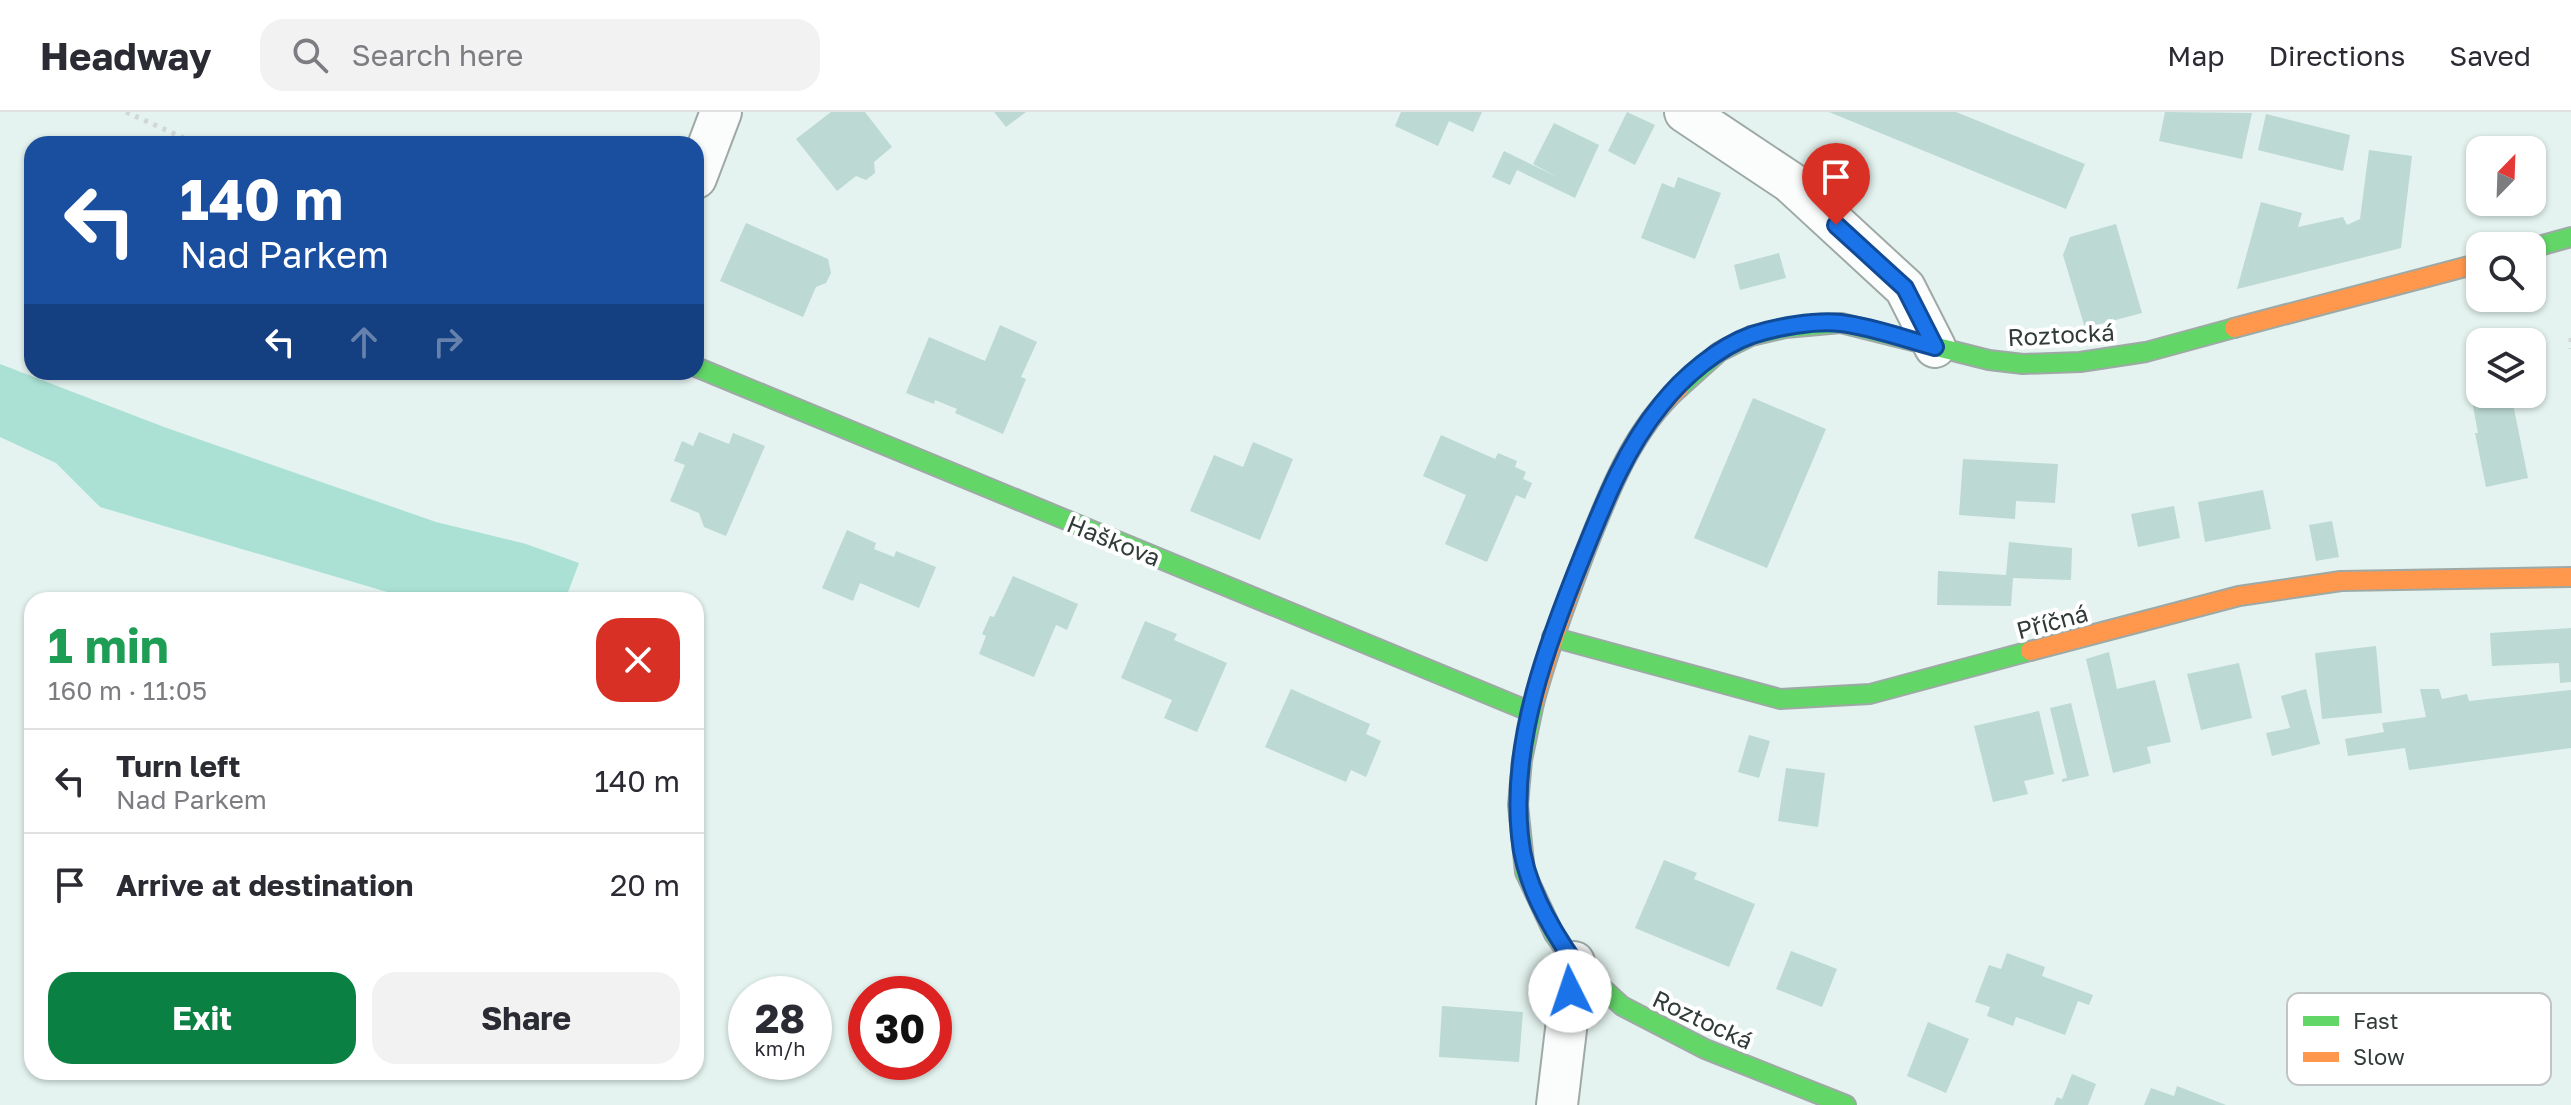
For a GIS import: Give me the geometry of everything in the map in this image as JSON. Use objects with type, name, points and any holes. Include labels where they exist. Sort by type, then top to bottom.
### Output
[{"type":"street","points":[[704,157],[721,112]]},
{"type":"street","points":[[1685,112],[1790,182],[1905,288],[1935,347]]},
{"type":"street","points":[[2546,244],[2571,237]]},
{"type":"street","name":"Roztocká","points":[[1846,1105],[1665,1031],[1622,1006],[1574,962],[1554,934],[1525,872],[1518,805],[1522,760],[1531,712],[1552,637],[1608,494],[1631,450],[1661,404],[1719,352],[1751,336],[1813,324],[1841,323],[1989,360],[2023,364],[2093,360],[2146,352],[2466,267]]},
{"type":"street","name":"Haškova","points":[[704,370],[1531,712]]},
{"type":"street","name":"Příčná","points":[[1552,637],[1780,699],[1870,694],[2239,596],[2341,581],[2571,577]]},
{"type":"street","points":[[1557,1105],[1574,962]]},
{"type":"path","points":[[126,112],[179,136]]},
{"type":"path","points":[[2571,338],[2571,349]]},
{"type":"green space","points":[[0,364],[24,373],[24,380],[42,380],[164,427],[436,522],[526,544],[579,563],[568,592],[387,592],[100,507],[56,463],[0,437]]},
{"type":"building","points":[[831,112],[865,112],[892,147],[874,162],[875,173],[866,180],[856,176],[837,191],[796,139]]},
{"type":"building","points":[[994,112],[1026,112],[1006,127]]},
{"type":"building","points":[[1401,112],[1482,112],[1473,132],[1449,121],[1438,146],[1395,126]]},
{"type":"building","points":[[1627,112],[1655,125],[1635,165],[1608,151]]},
{"type":"building","points":[[1829,112],[1956,112],[2085,164],[2066,209]]},
{"type":"building","points":[[2165,112],[2252,113],[2242,159],[2159,141]]},
{"type":"building","points":[[2266,114],[2350,135],[2343,171],[2258,150]]},
{"type":"building","points":[[1554,123],[1599,145],[1575,198],[1517,170],[1510,185],[1492,177],[1504,151],[1559,178],[1533,164]]},
{"type":"building","points":[[2369,150],[2412,156],[2401,248],[2237,289],[2261,202],[2302,213],[2298,227],[2343,217],[2347,225],[2360,219]]},
{"type":"building","points":[[1678,177],[1721,193],[1695,259],[1641,238],[1662,183],[1674,188]]},
{"type":"building","points":[[746,223],[828,259],[831,273],[826,283],[816,287],[803,317],[720,281]]},
{"type":"building","points":[[2116,224],[2142,313],[2085,328],[2063,255],[2070,237]]},
{"type":"building","points":[[1779,253],[1786,278],[1740,290],[1734,265]]},
{"type":"building","points":[[1000,325],[1037,342],[1021,377],[1026,379],[1003,434],[955,413],[957,409],[906,393],[929,337],[985,361]]},
{"type":"building","points":[[1753,398],[1826,429],[1767,568],[1694,538]]},
{"type":"building","points":[[2473,408],[2514,408],[2528,478],[2486,487],[2475,433],[2478,433]]},
{"type":"building","points":[[699,432],[729,444],[733,433],[765,446],[726,536],[704,527],[699,513],[670,501],[685,465],[674,461],[682,441],[693,446]]},
{"type":"building","points":[[1441,435],[1495,459],[1498,453],[1517,461],[1515,467],[1526,472],[1523,479],[1532,483],[1525,499],[1516,495],[1487,562],[1445,544],[1466,495],[1423,476]]},
{"type":"building","points":[[1253,442],[1293,459],[1260,540],[1190,511],[1214,455],[1243,467]]},
{"type":"building","points":[[1963,459],[2058,464],[2055,503],[2016,501],[2015,519],[1959,515]]},
{"type":"building","points":[[2263,490],[2271,529],[2205,542],[2198,502]]},
{"type":"building","points":[[2174,506],[2180,538],[2138,547],[2131,514]]},
{"type":"building","points":[[2332,521],[2339,557],[2316,561],[2309,525]]},
{"type":"building","points":[[847,530],[876,543],[874,549],[894,557],[896,551],[936,567],[919,608],[860,583],[853,601],[822,588]]},
{"type":"building","points":[[2009,542],[2072,548],[2071,580],[2013,578],[2011,606],[1937,605],[1938,571],[2006,575]]},
{"type":"building","points":[[1013,576],[1078,604],[1067,630],[1056,625],[1034,677],[979,654],[986,636],[982,634],[990,616],[994,617]]},
{"type":"building","points":[[1145,621],[1177,634],[1174,640],[1227,663],[1197,732],[1164,718],[1172,700],[1121,678]]},
{"type":"building","points":[[2571,628],[2571,682],[2560,683],[2559,663],[2492,666],[2490,633]]},
{"type":"building","points":[[2376,646],[2382,713],[2322,719],[2315,653]]},
{"type":"building","points":[[2109,652],[2117,689],[2155,680],[2171,742],[2147,747],[2151,763],[2113,773],[2086,659]]},
{"type":"building","points":[[2239,663],[2252,718],[2201,730],[2187,674]]},
{"type":"building","points":[[1291,689],[1370,724],[1366,734],[1381,741],[1366,777],[1351,770],[1346,782],[1265,747]]},
{"type":"building","points":[[2306,689],[2320,744],[2272,756],[2266,733],[2290,728],[2281,696]]},
{"type":"building","points":[[2420,689],[2439,689],[2442,699],[2467,694],[2469,701],[2571,690],[2571,748],[2409,770],[2405,748],[2348,756],[2345,739],[2384,732],[2382,723],[2426,717]]},
{"type":"building","points":[[2071,703],[2089,776],[2062,782],[2067,778],[2050,708]]},
{"type":"building","points":[[2039,711],[2054,774],[2024,781],[2028,794],[1993,802],[1974,726]]},
{"type":"building","points":[[1749,735],[1770,741],[1759,778],[1738,772]]},
{"type":"building","points":[[1786,768],[1825,773],[1818,827],[1778,821]]},
{"type":"building","points":[[1664,860],[1697,873],[1694,879],[1755,904],[1729,967],[1635,928]]},
{"type":"building","points":[[1791,951],[1837,969],[1822,1007],[1776,989]]},
{"type":"building","points":[[2007,953],[2045,967],[2042,976],[2093,995],[2089,1005],[2078,1001],[2065,1035],[2016,1017],[2013,1026],[1987,1016],[1990,1007],[1975,1002],[1989,965],[2001,969]]},
{"type":"building","points":[[1442,1006],[1523,1012],[1519,1062],[1439,1057]]},
{"type":"building","points":[[1928,1022],[1969,1039],[1946,1093],[1907,1076]]},
{"type":"building","points":[[2072,1074],[2096,1084],[2088,1105],[2054,1105],[2057,1097],[2062,1099]]},
{"type":"building","points":[[2177,1086],[2226,1105],[2144,1105],[2151,1088],[2174,1096]]},
{"type":"traffic: fast","points":[[2546,244],[2571,237]]},
{"type":"traffic: fast","points":[[1679,388],[1719,352],[1751,336],[1785,328],[1841,323],[1989,360],[2023,364],[2080,362],[2146,352],[2234,328]]},
{"type":"traffic: fast","points":[[704,370],[1531,712]]},
{"type":"traffic: fast","points":[[1552,637],[1780,699],[1870,694],[2030,651]]},
{"type":"traffic: fast","points":[[1534,703],[1522,760],[1518,805],[1525,872],[1554,934],[1574,962],[1622,1006],[1705,1049],[1846,1105]]},
{"type":"traffic: slow","points":[[2234,328],[2466,267]]},
{"type":"traffic: slow","points":[[1534,703],[1564,608],[1612,486],[1648,423],[1679,388]]},
{"type":"traffic: slow","points":[[2030,651],[2239,596],[2341,581],[2571,577]]},
{"type":"route","points":[[1570,991],[1574,962],[1554,934],[1525,872],[1518,805],[1522,760],[1531,712],[1552,637],[1608,494],[1631,450],[1661,404],[1690,376],[1719,352],[1751,336],[1785,328],[1841,323],[1935,347],[1905,288],[1836,225]]}]
